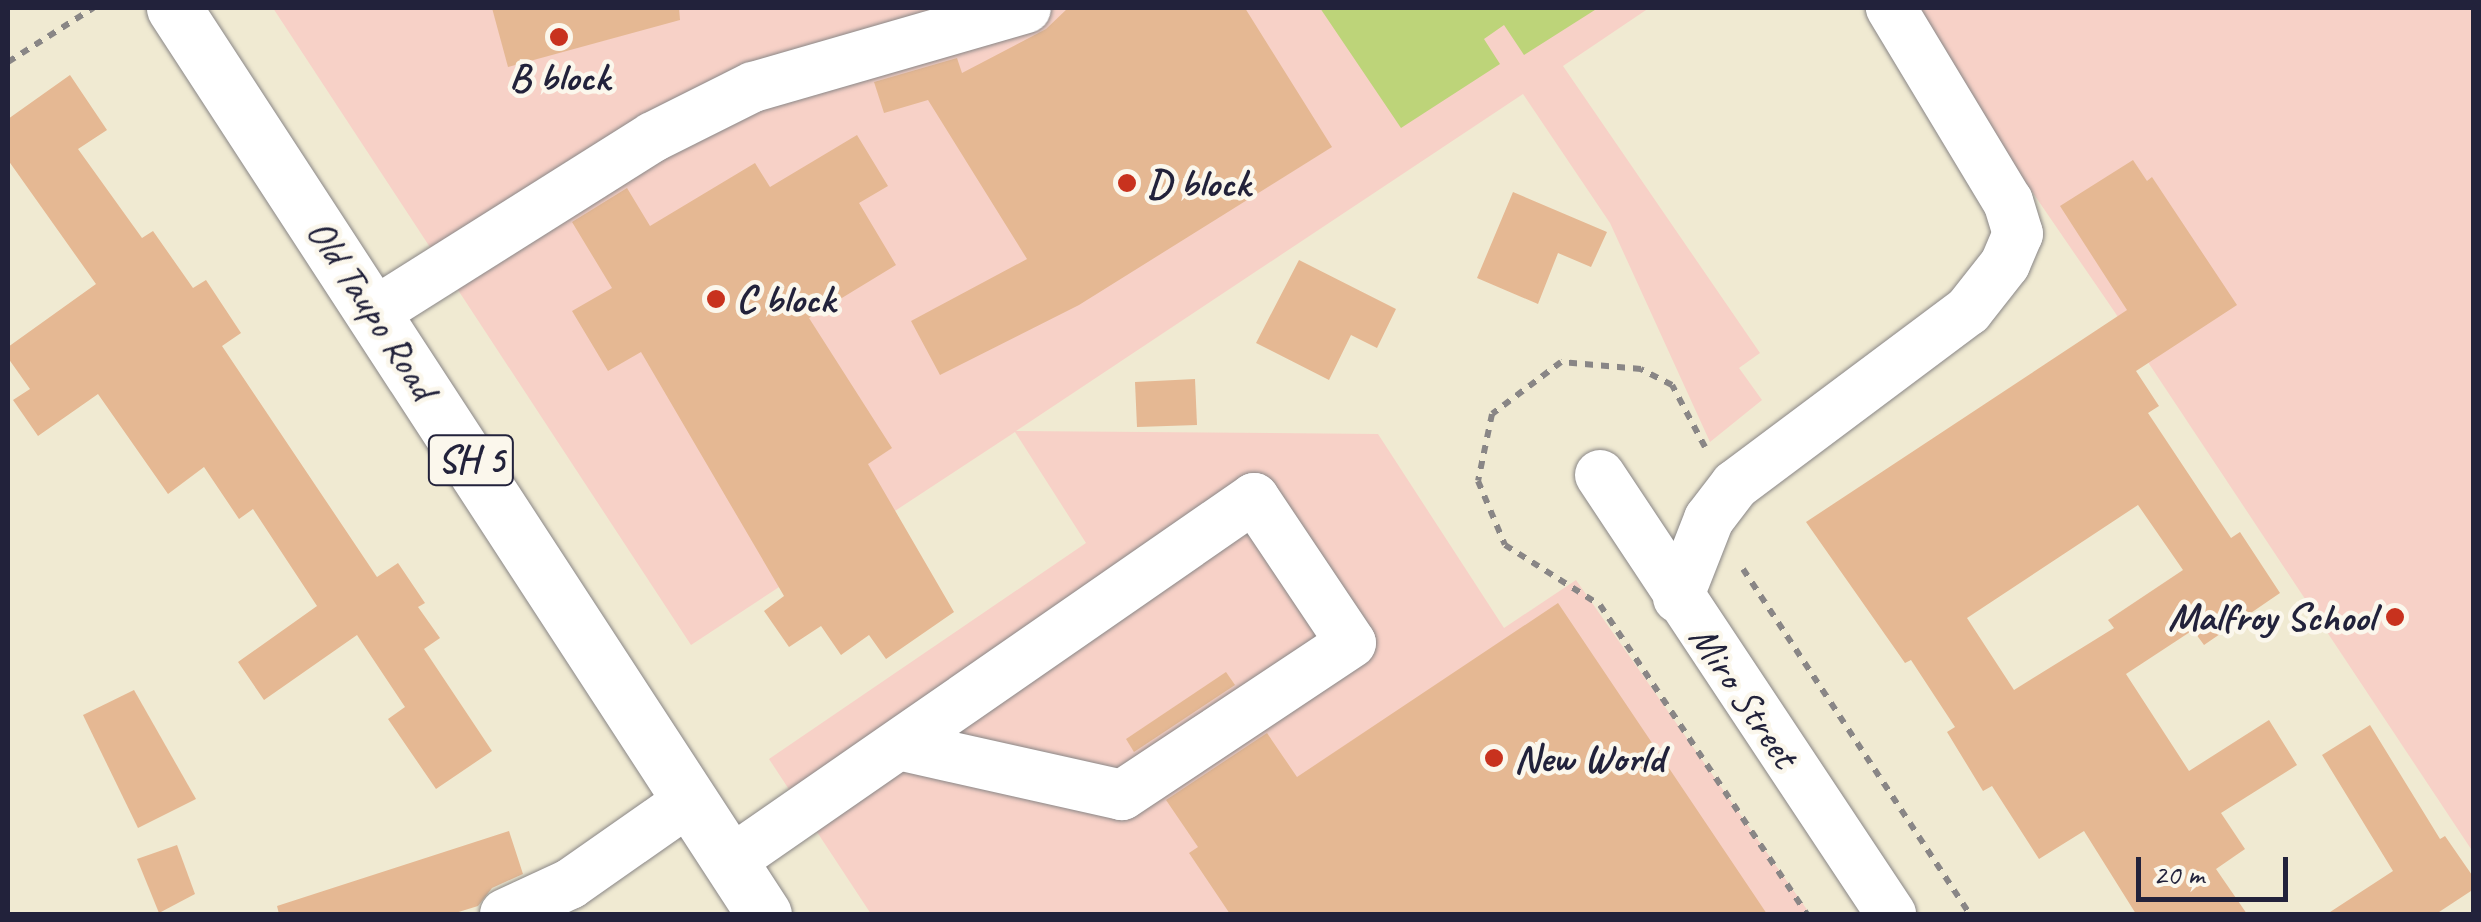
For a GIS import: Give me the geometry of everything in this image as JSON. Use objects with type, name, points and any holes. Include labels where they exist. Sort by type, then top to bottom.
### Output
[{"type":"highway","name":"Old Taupo Road","points":[[174,8],[764,914]]},
{"type":"street","points":[[375,312],[652,137],[753,87],[1026,8]]},
{"type":"street","points":[[1678,598],[1709,518],[1735,485],[1968,311],[2005,264],[2018,234],[2008,202],[1892,8]]},
{"type":"street","name":"Miro Street","points":[[1600,474],[1678,598],[1891,914]]},
{"type":"street","points":[[730,862],[1254,498],[1351,642],[1122,795],[902,746]]},
{"type":"street","points":[[505,914],[570,884],[690,800]]},
{"type":"path","points":[[8,62],[93,8]]},
{"type":"path","points":[[1709,518],[1970,914]]},
{"type":"shaded area","points":[[273,8],[1649,8],[1563,66],[1760,353],[1739,368],[1762,400],[1710,442],[1610,223],[1523,94],[1016,431],[1378,434],[1504,628],[1576,580],[1810,914],[871,914],[769,759],[1086,543],[1015,432],[691,645]]},
{"type":"shaded area","points":[[1906,8],[2473,8],[2473,852],[2114,311]]},
{"type":"green space","points":[[1320,8],[1598,8],[1524,55],[1504,25],[1484,39],[1500,64],[1401,128]]},
{"type":"building","name":"B block","points":[[492,8],[679,8],[680,20],[508,67]]},
{"type":"building","name":"D block","points":[[1068,8],[1245,8],[1332,147],[1079,305],[940,375],[911,321],[1027,259],[928,100],[884,113],[874,82],[957,58],[962,73],[1046,29]]},
{"type":"building","points":[[70,75],[107,130],[78,149],[142,238],[153,231],[193,288],[206,280],[241,333],[222,346],[377,577],[398,563],[425,603],[418,607],[440,638],[424,649],[492,751],[436,789],[388,719],[405,707],[357,635],[264,700],[238,662],[317,606],[253,509],[239,519],[204,467],[168,494],[98,394],[38,436],[13,400],[30,389],[8,358],[8,347],[96,284],[8,160],[8,119]]},
{"type":"building","points":[[857,135],[888,186],[859,203],[896,265],[809,318],[892,448],[868,464],[954,612],[886,659],[869,635],[841,655],[821,626],[789,647],[764,611],[784,596],[641,352],[608,371],[572,311],[612,288],[572,222],[627,188],[650,226],[755,163],[770,187]]},
{"type":"building","points":[[2133,160],[2147,181],[2152,177],[2237,305],[2136,371],[2159,406],[2148,413],[2231,538],[2240,532],[2280,593],[2204,645],[2193,630],[2126,674],[2189,771],[2269,720],[2297,765],[2221,813],[2245,849],[2216,869],[2247,914],[2136,914],[2084,831],[2039,859],[1992,786],[1983,791],[1947,732],[1955,727],[1911,660],[1905,663],[1806,522],[2127,310],[2060,206]],"holes":[[[2138,505],[2183,570],[2108,620],[2114,628],[2014,690],[1967,618]]]},
{"type":"building","points":[[1513,192],[1607,232],[1591,267],[1558,253],[1538,304],[1477,278]]},
{"type":"building","points":[[1299,260],[1396,309],[1377,348],[1351,335],[1329,380],[1256,343]]},
{"type":"building","points":[[1195,379],[1197,425],[1137,427],[1135,382]]},
{"type":"building","name":"New World","points":[[1558,603],[1767,914],[1230,914],[1189,853],[1198,847],[1166,800],[1267,733],[1297,777]]},
{"type":"building","points":[[1226,672],[1235,685],[1134,752],[1126,739]]},
{"type":"building","points":[[134,690],[196,799],[138,828],[83,715]]},
{"type":"building","points":[[2370,725],[2440,839],[2445,836],[2474,878],[2474,889],[2436,914],[2327,914],[2393,871],[2322,755]]},
{"type":"building","points":[[509,831],[523,874],[492,888],[478,906],[452,914],[279,914],[277,906]]},
{"type":"building","points":[[177,845],[195,894],[159,913],[137,859]]},
{"type":"place","name":"B block","points":[[559,37]]},
{"type":"place","name":"D block","points":[[1127,183]]},
{"type":"place","name":"C block","points":[[716,299]]},
{"type":"place","name":"Malfroy School","points":[[2395,617]]},
{"type":"place","name":"New World","points":[[1494,758]]}]
